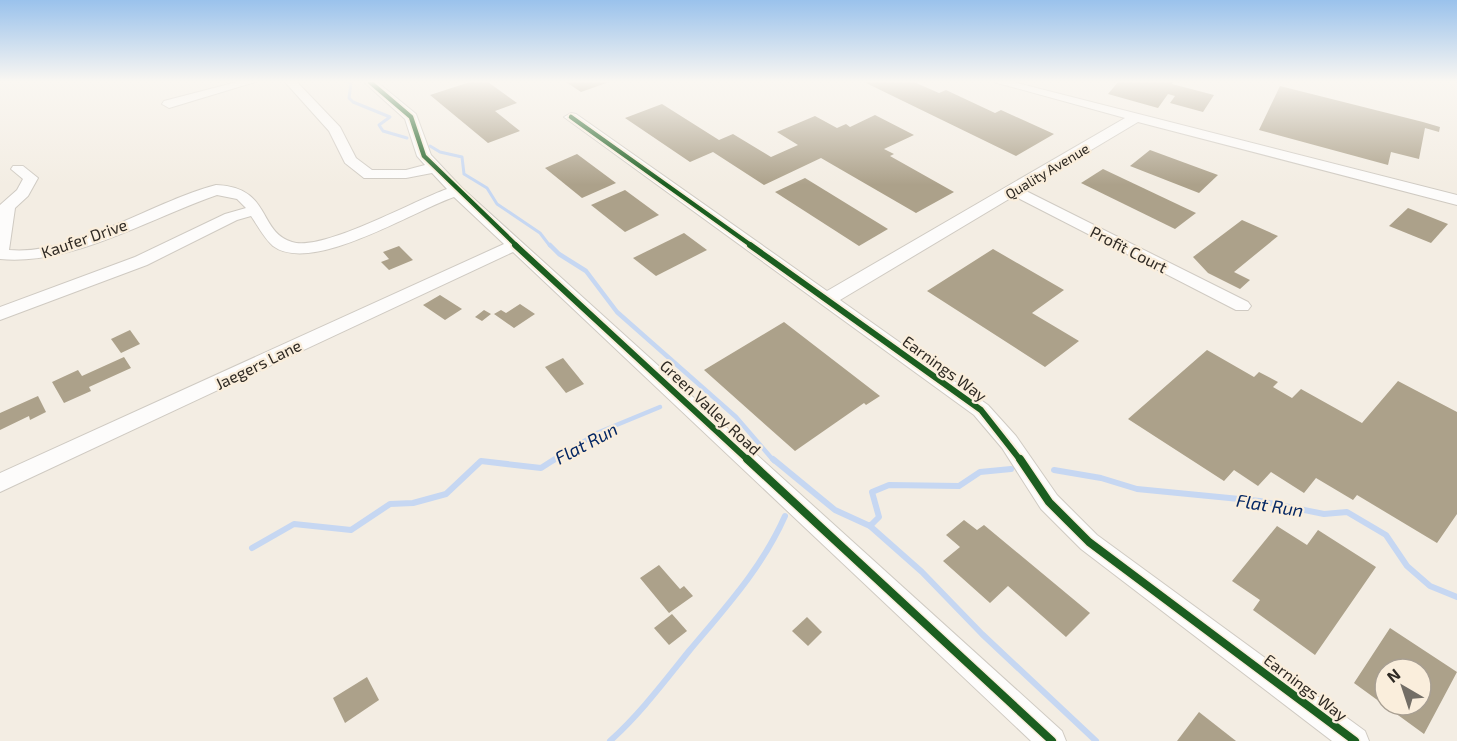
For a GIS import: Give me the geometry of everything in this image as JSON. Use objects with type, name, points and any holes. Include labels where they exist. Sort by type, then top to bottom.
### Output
[{"type":"street","points":[[323,117],[335,130],[350,160],[369,175],[386,176],[433,168]]},
{"type":"street","name":"Green Valley Road","points":[[411,117],[422,151],[433,168],[1052,741]]},
{"type":"street","name":"Earnings Way","points":[[571,117],[981,410],[1009,442],[1049,502],[1089,542],[1355,741]]},
{"type":"street","points":[[1137,117],[1457,200]]},
{"type":"street","name":"Quality Avenue","points":[[826,300],[1137,117]]},
{"type":"street","name":"Kaufer Drive","points":[[18,170],[31,178],[22,194],[7,206],[0,254],[12,258],[54,250],[216,190],[236,191],[256,210],[282,244],[291,248],[313,248],[348,236],[457,191]]},
{"type":"street","name":"Profit Court","points":[[1016,190],[1242,306]]},
{"type":"street","points":[[0,314],[141,261],[231,217],[256,210]]},
{"type":"street","name":"Jaegers Lane","points":[[0,483],[515,244]]},
{"type":"building","points":[[456,117],[502,117],[520,131],[488,143]]},
{"type":"building","points":[[682,117],[719,140],[733,134],[771,157],[798,145],[777,132],[814,117],[837,128],[846,124],[850,127],[872,117],[878,117],[914,135],[884,149],[894,154],[890,156],[954,192],[916,213],[821,158],[764,185],[713,152],[690,162],[625,118]]},
{"type":"building","points":[[935,117],[1016,117],[1054,134],[1016,156]]},
{"type":"building","points":[[1265,117],[1401,117],[1440,127],[1439,132],[1425,128],[1419,159],[1391,152],[1388,165],[1259,130]]},
{"type":"building","points":[[1150,150],[1218,175],[1199,193],[1130,166]]},
{"type":"building","points":[[577,154],[616,183],[582,198],[545,168]]},
{"type":"building","points":[[1103,169],[1196,213],[1175,229],[1081,183]]},
{"type":"building","points":[[805,178],[888,229],[859,246],[775,192]]},
{"type":"building","points":[[625,190],[659,215],[625,232],[591,205]]},
{"type":"building","points":[[1408,208],[1448,224],[1431,243],[1389,226]]},
{"type":"building","points":[[1242,220],[1278,236],[1234,272],[1250,280],[1240,289],[1208,273],[1193,257]]},
{"type":"building","points":[[684,233],[707,250],[656,276],[633,258]]},
{"type":"building","points":[[399,246],[413,260],[389,270],[381,262],[389,259],[383,252]]},
{"type":"building","points":[[993,249],[1064,290],[1032,313],[1079,341],[1045,367],[927,291]]},
{"type":"building","points":[[440,295],[462,309],[445,320],[423,305]]},
{"type":"building","points":[[520,304],[535,314],[514,328],[494,314],[501,310],[506,313]]},
{"type":"building","points":[[484,310],[491,314],[482,321],[475,317]]},
{"type":"building","points":[[784,322],[880,396],[866,405],[864,403],[795,451],[704,370]]},
{"type":"building","points":[[130,330],[140,344],[121,353],[111,339]]},
{"type":"building","points":[[1207,350],[1254,377],[1259,372],[1278,382],[1273,387],[1292,398],[1301,389],[1362,423],[1398,381],[1457,412],[1457,514],[1437,543],[1357,495],[1353,500],[1316,478],[1304,493],[1271,472],[1258,486],[1234,470],[1224,481],[1128,419]]},
{"type":"building","points":[[124,357],[131,368],[89,387],[91,391],[64,403],[52,382],[78,370],[82,376]]},
{"type":"building","points":[[563,358],[584,384],[566,393],[545,367]]},
{"type":"building","points":[[38,396],[46,412],[30,420],[29,416],[0,430],[0,413]]},
{"type":"building","points":[[964,520],[977,530],[984,525],[1090,613],[1066,637],[1008,586],[990,603],[943,561],[960,547],[946,535]]},
{"type":"building","points":[[1277,526],[1307,545],[1318,530],[1376,567],[1315,655],[1253,610],[1260,600],[1232,581]]},
{"type":"building","points":[[659,565],[680,589],[684,586],[693,596],[669,613],[640,578]]},
{"type":"building","points":[[672,614],[687,631],[669,645],[654,628]]},
{"type":"building","points":[[807,617],[822,632],[808,646],[792,631]]},
{"type":"building","points":[[1390,628],[1457,672],[1424,734],[1401,717],[1433,717],[1433,657],[1373,657],[1373,697],[1354,683]]},
{"type":"building","points":[[367,677],[379,700],[345,723],[333,698]]},
{"type":"building","points":[[1199,712],[1236,741],[1177,741]]},
{"type":"waterway","points":[[389,117],[379,125],[383,131],[407,138]]},
{"type":"waterway","points":[[430,146],[440,152],[462,157],[464,174],[487,188],[497,204],[540,233],[550,246]]},
{"type":"waterway","points":[[550,245],[559,254],[586,271],[617,312],[736,417],[774,461]]},
{"type":"waterway","name":"Flat Run","points":[[553,461],[597,433],[660,407]]},
{"type":"waterway","name":"Flat Run","points":[[252,548],[294,524],[351,530],[390,504],[413,503],[446,494],[481,461],[541,468],[555,459]]},
{"type":"waterway","name":"Flat Run","points":[[773,459],[835,510],[870,526]]},
{"type":"waterway","name":"Flat Run","points":[[870,526],[879,517],[872,492],[889,485],[959,486],[980,472],[1011,469]]},
{"type":"waterway","name":"Flat Run","points":[[1054,470],[1101,478],[1137,489],[1260,501],[1324,514],[1347,512],[1386,535],[1407,566],[1430,586],[1457,597]]},
{"type":"waterway","points":[[610,741],[651,698],[742,587],[776,535],[785,516]]},
{"type":"waterway","points":[[870,526],[922,572],[982,634],[1096,741]]},
{"type":"cycle path","points":[[411,117],[424,156],[457,191],[1052,741]]},
{"type":"cycle path","points":[[571,117],[981,410],[1009,442],[1049,502],[1089,542],[1355,741]]}]
